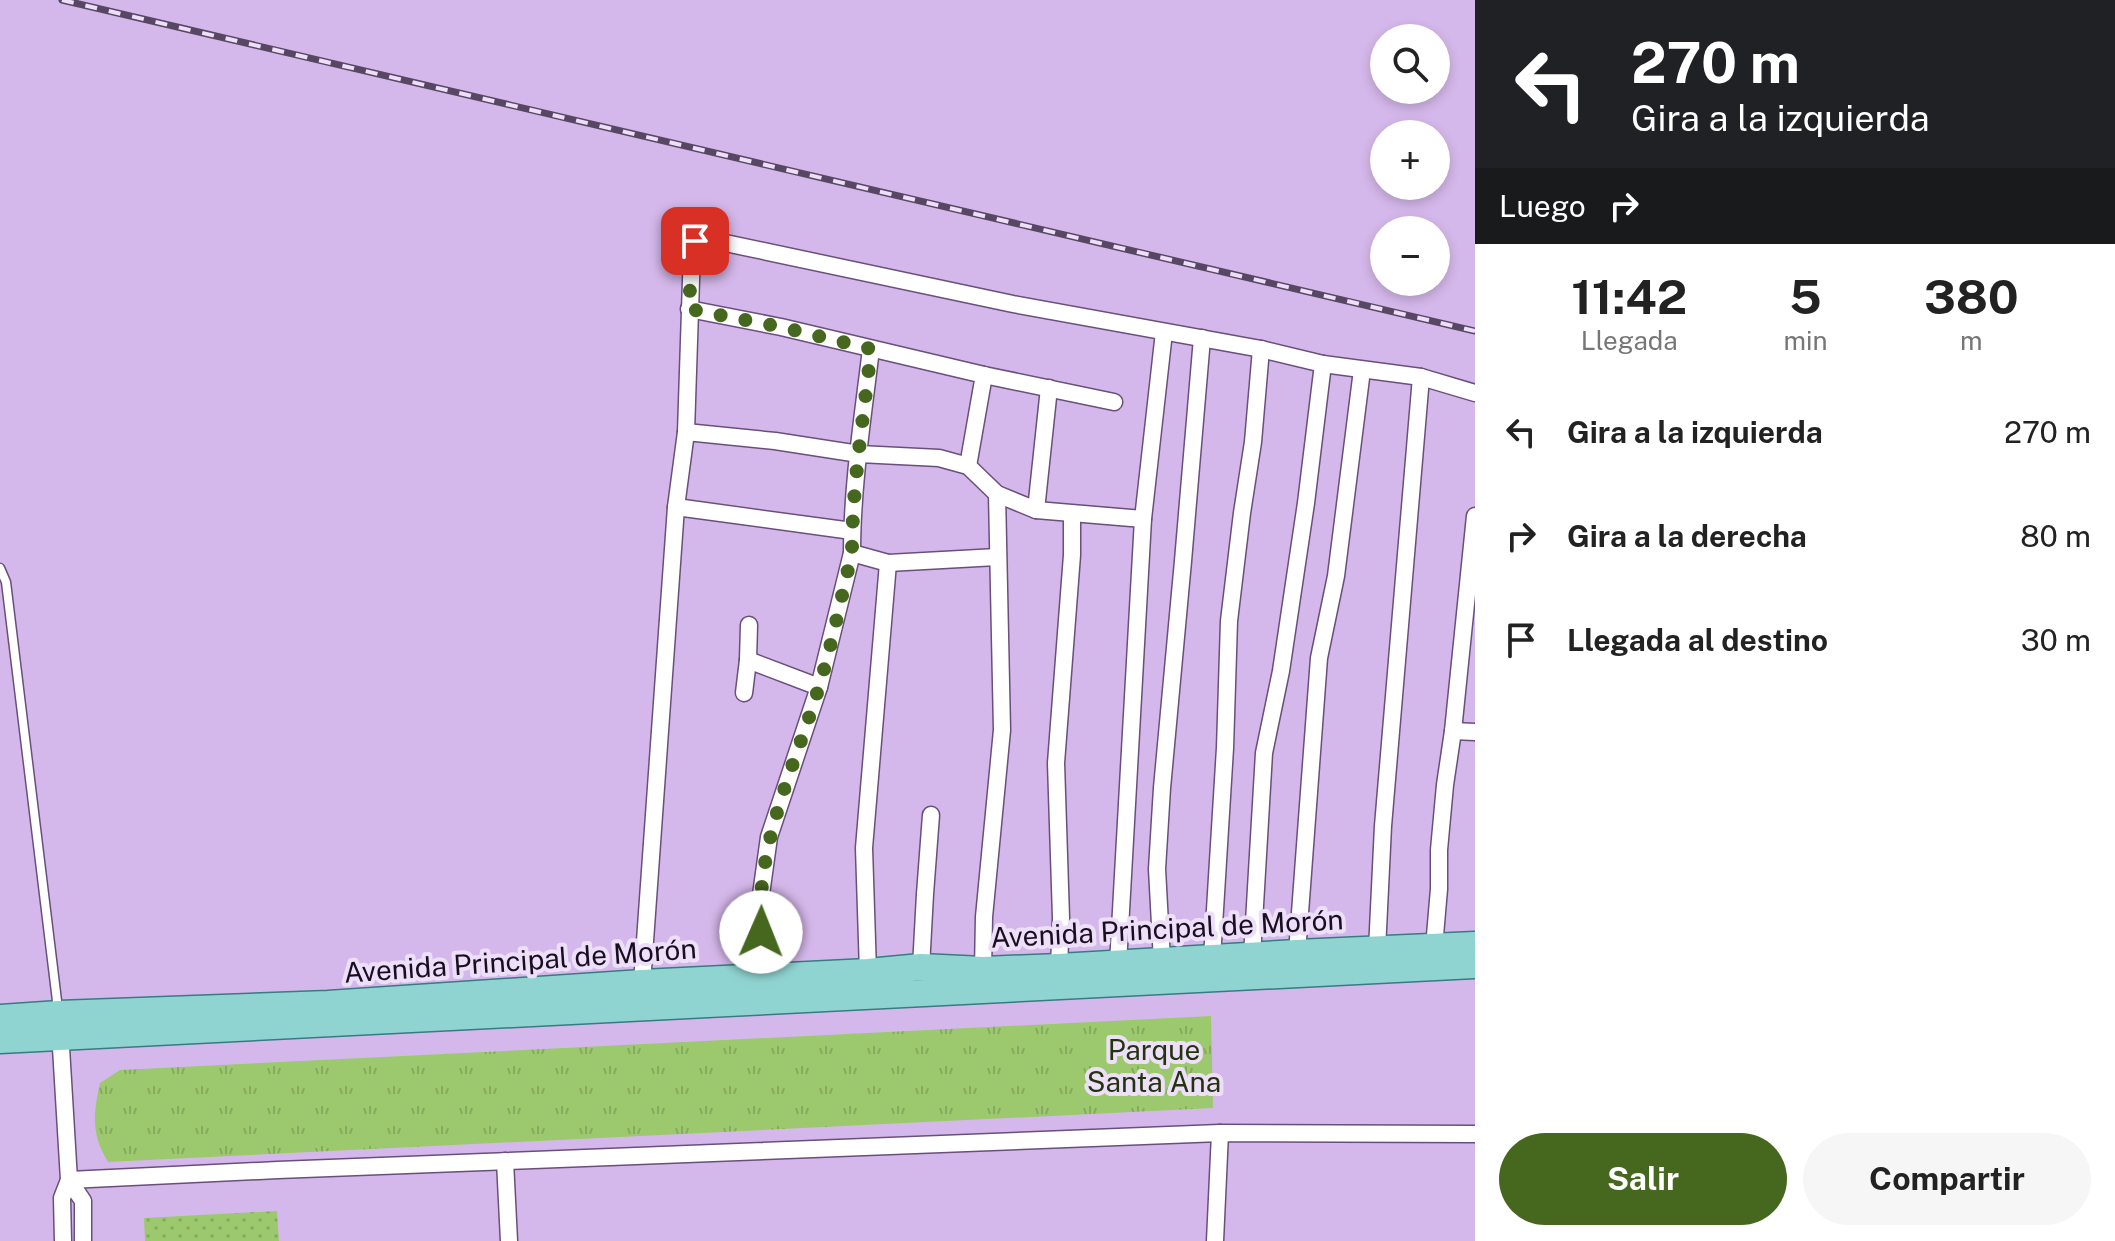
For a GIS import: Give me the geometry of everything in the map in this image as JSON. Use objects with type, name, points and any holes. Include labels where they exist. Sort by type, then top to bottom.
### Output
[{"type":"main road","name":"Avenida Principal de Morón","points":[[0,1040],[60,1025],[642,983],[921,967],[983,970],[1059,967],[1475,945]]},
{"type":"main road","name":"Avenida Principal de Morón","points":[[0,1018],[60,1025],[1475,965]]},
{"type":"street","points":[[642,983],[676,507],[686,432],[689,309],[695,241],[702,238],[1013,304],[1261,349],[1323,364],[1421,377],[1475,393]]},
{"type":"street","points":[[689,309],[1114,402]]},
{"type":"street","points":[[1118,964],[1143,519],[1164,332]]},
{"type":"street","points":[[1162,961],[1157,869],[1160,815],[1202,338]]},
{"type":"street","points":[[764,977],[759,909],[769,837],[819,687],[852,553],[871,349]]},
{"type":"street","points":[[1212,958],[1225,748],[1229,621],[1253,442],[1261,349]]},
{"type":"street","points":[[1252,956],[1264,753],[1281,671],[1323,364]]},
{"type":"street","points":[[1297,953],[1319,658],[1336,576],[1362,370]]},
{"type":"street","points":[[968,466],[984,375]]},
{"type":"street","points":[[1377,950],[1383,826],[1421,377]]},
{"type":"street","points":[[1036,510],[1049,388]]},
{"type":"street","points":[[686,432],[859,454],[939,458],[968,466],[997,494],[1036,510],[1143,519]]},
{"type":"street","points":[[983,970],[984,917],[1002,730],[997,494]]},
{"type":"street","points":[[676,507],[852,531]]},
{"type":"street","points":[[1059,967],[1061,918],[1056,763],[1072,555],[1072,514]]},
{"type":"street","points":[[1434,947],[1445,785],[1475,516]]},
{"type":"street","points":[[852,553],[888,563],[997,557]]},
{"type":"street","points":[[868,972],[864,848],[888,563]]},
{"type":"street","points":[[744,693],[749,625]]},
{"type":"street","points":[[748,660],[819,687]]},
{"type":"street","points":[[1453,731],[1475,732]]},
{"type":"street","points":[[921,967],[931,815]]},
{"type":"street","points":[[60,1025],[69,1180],[62,1198],[63,1241]]},
{"type":"street","points":[[69,1180],[1220,1133],[1475,1134]]},
{"type":"street","points":[[1215,1241],[1220,1133]]},
{"type":"street","points":[[505,1161],[509,1241]]},
{"type":"street","points":[[69,1180],[83,1201],[83,1241]]},
{"type":"lane","points":[[0,568],[6,582],[60,1025]]},
{"type":"green space","name":"Parque Santa Ana","points":[[1211,1016],[1213,1108],[108,1162],[102,1152],[95,1124],[100,1083],[120,1070]]},
{"type":"green space","points":[[277,1211],[279,1241],[145,1241],[144,1218]]},
{"type":"railway","points":[[62,0],[1475,331]]},
{"type":"route","points":[[695,241],[689,309],[871,349],[852,553],[819,687],[769,837],[759,909],[761,932]]}]
